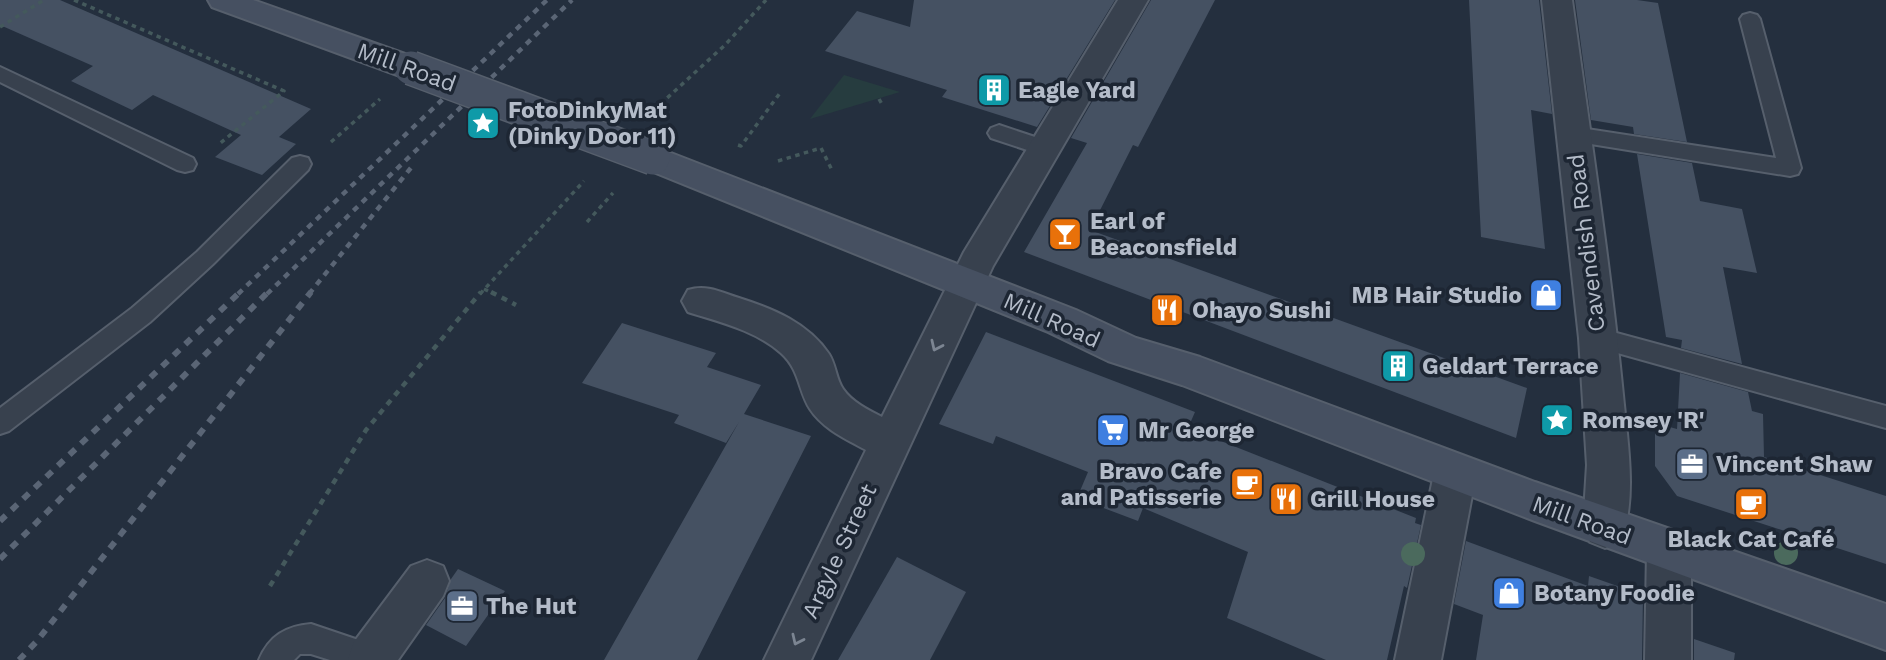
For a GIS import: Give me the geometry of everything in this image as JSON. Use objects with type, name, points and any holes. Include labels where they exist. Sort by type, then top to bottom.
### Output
[{"type":"street","name":"Mill Road","points":[[223,0],[653,158],[1062,321],[1097,341],[1147,360],[1186,369],[1455,474],[1886,627]]},
{"type":"street","name":"Argyle Street","points":[[787,660],[965,284],[1133,0]]},
{"type":"street","name":"Cavendish Road","points":[[1557,0],[1598,338],[1608,465],[1605,528]]},
{"type":"street","points":[[701,301],[761,312],[794,341],[816,366],[825,398],[847,418],[890,442]]},
{"type":"street","points":[[1418,660],[1455,474]]},
{"type":"street","points":[[1668,660],[1669,552]]},
{"type":"street","points":[[373,659],[427,582]]},
{"type":"lane","points":[[1574,135],[1790,168],[1750,19]]},
{"type":"lane","points":[[0,75],[185,164]]},
{"type":"lane","points":[[999,133],[1045,148]]},
{"type":"lane","points":[[0,423],[141,315],[300,164]]},
{"type":"lane","points":[[1598,338],[1886,417]]},
{"type":"lane","points":[[274,660],[293,640],[311,639],[373,659]]},
{"type":"path","points":[[0,27],[44,0]]},
{"type":"path","points":[[74,0],[284,91],[212,150]]},
{"type":"path","points":[[649,114],[725,45],[766,0]]},
{"type":"path","points":[[730,142],[741,146],[780,93]]},
{"type":"path","points":[[323,149],[382,98]]},
{"type":"path","points":[[879,99],[883,106]]},
{"type":"path","points":[[768,164],[821,148],[832,170]]},
{"type":"path","points":[[270,586],[366,430],[484,289],[593,172]]},
{"type":"path","points":[[484,289],[516,304]]},
{"type":"green space","points":[[844,75],[900,92],[810,119]]},
{"type":"building","points":[[0,0],[60,0],[311,109],[279,137],[296,144],[262,175],[215,157],[241,135],[153,95],[132,110],[71,81],[93,66],[0,25]]},
{"type":"building","points":[[914,0],[1115,0],[1037,127],[942,97],[947,90],[825,51],[857,11],[910,27]]},
{"type":"building","points":[[1151,0],[1215,0],[1138,147],[1133,145],[1090,230],[1527,388],[1516,438],[1024,252],[1087,143],[1071,138]]},
{"type":"building","points":[[1469,0],[1539,0],[1552,114],[1531,110],[1545,249],[1481,237]]},
{"type":"building","points":[[1575,0],[1637,0],[1658,3],[1687,142],[1634,134],[1633,127],[1591,120]]},
{"type":"building","points":[[1637,154],[1692,163],[1700,201],[1742,209],[1757,273],[1723,267],[1742,364],[1681,348],[1682,340],[1666,337]]},
{"type":"building","points":[[622,323],[716,353],[707,367],[761,385],[744,414],[811,436],[697,660],[604,660],[739,422],[726,443],[674,423],[679,415],[582,383]]},
{"type":"building","points":[[986,332],[1195,412],[1188,428],[1416,518],[1415,523],[1421,525],[1387,660],[1326,660],[1227,618],[1248,552],[1143,508],[1138,521],[1077,498],[1088,472],[996,436],[993,444],[939,424]]},
{"type":"building","points":[[1680,373],[1748,392],[1752,411],[1763,414],[1764,457],[1886,496],[1886,564],[1677,496],[1655,466],[1655,423],[1677,429]]},
{"type":"building","points":[[1466,541],[1588,586],[1589,576],[1643,595],[1642,660],[1476,660],[1483,615],[1454,604]]},
{"type":"building","points":[[897,557],[966,592],[930,660],[838,660]]},
{"type":"building","name":"The Hut","points":[[458,569],[505,591],[466,646],[426,625],[445,598],[451,579]]},
{"type":"building","points":[[1694,639],[1735,653],[1734,660],[1694,660]]},
{"type":"railway","points":[[238,294],[547,0]]},
{"type":"railway","points":[[267,294],[572,0]]},
{"type":"railway","points":[[309,294],[414,164]]},
{"type":"railway","points":[[0,521],[240,292]]},
{"type":"railway","points":[[0,559],[268,292]]},
{"type":"railway","points":[[19,660],[37,641],[311,292]]},
{"type":"place","name":"Eagle Yard","points":[[994,90]]},
{"type":"place","name":"FotoDinkyMat (Dinky Door 11)","points":[[483,123]]},
{"type":"place","name":"Earl of Beaconsfield","points":[[1065,234]]},
{"type":"place","name":"MB Hair Studio","points":[[1546,295]]},
{"type":"place","name":"Ohayo Sushi","points":[[1167,310]]},
{"type":"place","name":"Geldart Terrace","points":[[1398,366]]},
{"type":"place","name":"Romsey 'R'","points":[[1557,420]]},
{"type":"place","name":"Mr George","points":[[1113,430]]},
{"type":"place","name":"Vincent Shaw","points":[[1692,464]]},
{"type":"place","name":"Bravo Cafe and Patisserie","points":[[1247,484]]},
{"type":"place","name":"Grill House","points":[[1286,499]]},
{"type":"place","name":"Black Cat Café","points":[[1751,504]]},
{"type":"place","name":"Botany Foodie","points":[[1509,593]]},
{"type":"place","name":"The Hut","points":[[462,606]]}]
